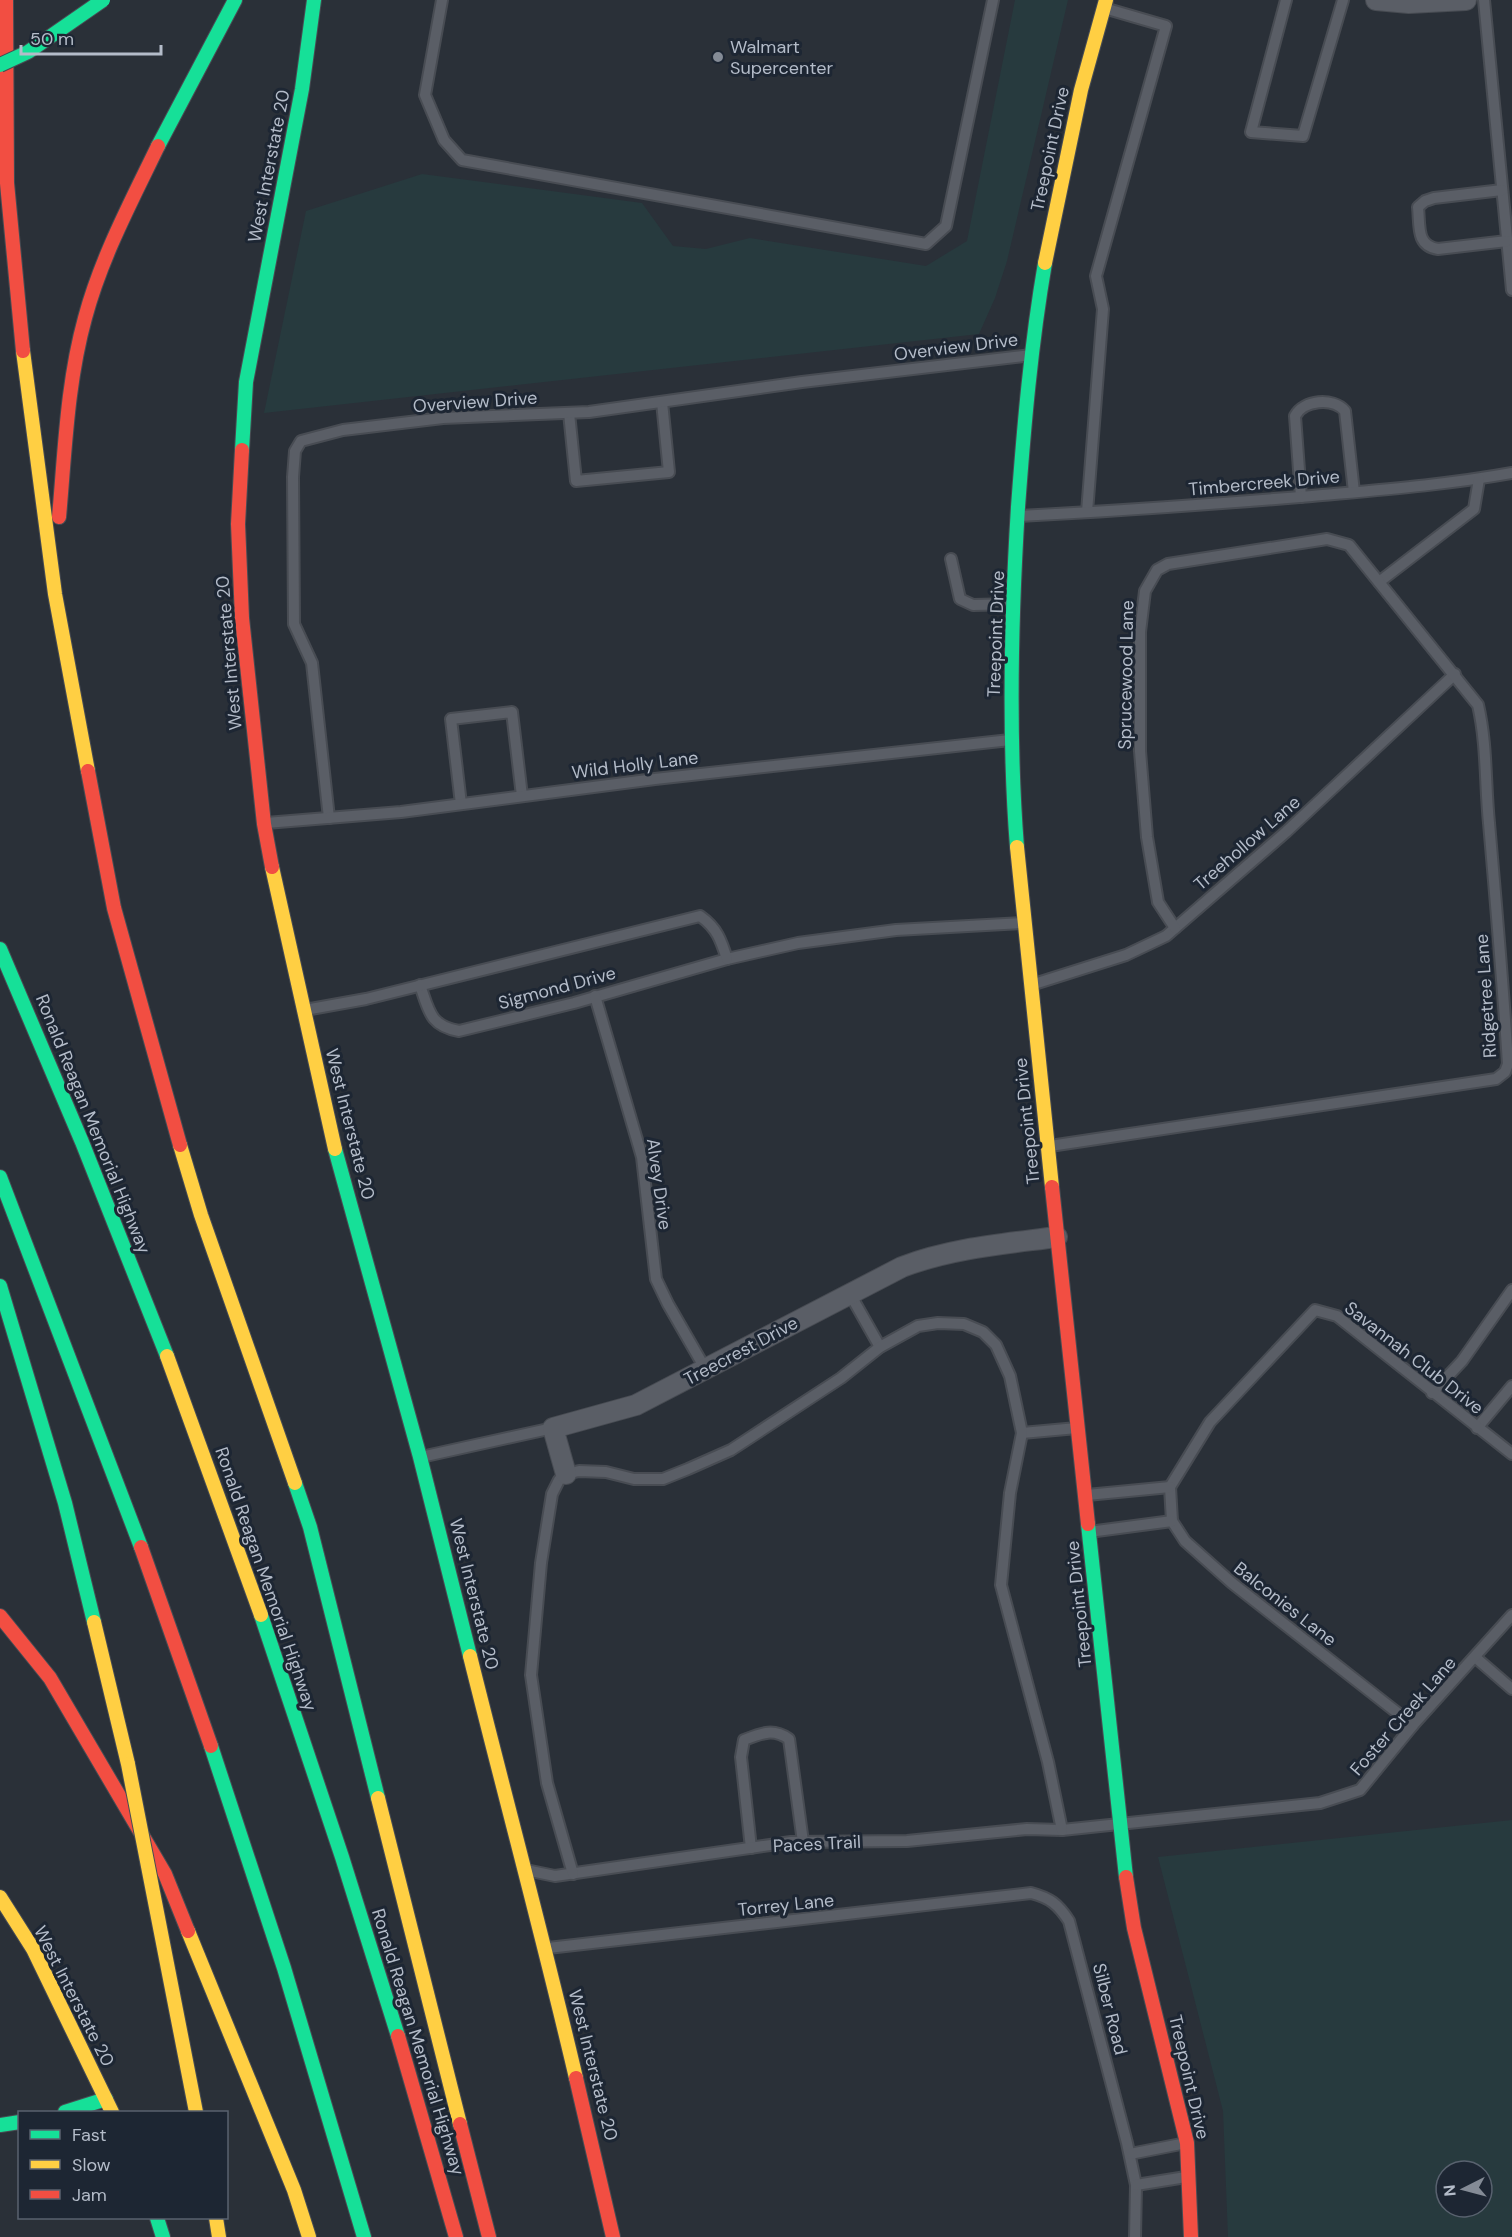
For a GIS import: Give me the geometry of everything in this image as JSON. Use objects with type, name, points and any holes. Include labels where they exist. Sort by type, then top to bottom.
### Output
[{"type":"main road","points":[[6,0],[7,183],[21,336],[55,594],[114,908],[201,1215],[310,1527],[489,2237]]},
{"type":"main road","points":[[0,66],[28,52],[103,0]]},
{"type":"main road","points":[[55,594],[61,478],[71,388],[85,318],[115,234],[170,121],[235,0]]},
{"type":"main road","name":"West Interstate 20","points":[[314,0],[302,89],[246,394],[238,524],[242,618],[264,824],[287,943],[336,1155],[420,1457],[523,1869],[546,1948],[614,2237]]},
{"type":"main road","name":"Treepoint Drive","points":[[1105,4],[1080,94],[1040,290],[1022,441],[1014,604],[1011,740],[1024,923],[1120,1824],[1134,1928],[1187,2143],[1191,2237]]},
{"type":"main road","name":"Ronald Reagan Memorial Highway","points":[[0,949],[80,1136],[152,1316],[255,1595],[392,2011],[456,2237]]},
{"type":"main road","points":[[0,1177],[83,1386],[201,1709],[317,2071],[364,2237]]},
{"type":"main road","points":[[0,1286],[65,1503],[128,1764],[196,2111]]},
{"type":"main road","points":[[0,1616],[50,1678],[165,1874],[294,2190],[309,2237]]},
{"type":"main road","name":"West Interstate 20","points":[[0,1897],[33,1949],[112,2111]]},
{"type":"main road","points":[[68,2111],[106,2099]]},
{"type":"main road","points":[[0,2125],[18,2122]]},
{"type":"main road","points":[[158,2219],[163,2237]]},
{"type":"main road","points":[[216,2219],[219,2237]]},
{"type":"street","points":[[1376,0],[1409,3],[1466,0]]},
{"type":"street","name":"Treecrest Drive","points":[[553,1428],[636,1405],[902,1267],[934,1255],[1057,1237]]},
{"type":"street","points":[[553,1428],[566,1473]]},
{"type":"lane","points":[[442,0],[425,95],[444,140],[462,160],[926,244],[946,226],[993,0]]},
{"type":"lane","points":[[1286,0],[1251,132],[1303,136],[1343,0]]},
{"type":"lane","points":[[1484,0],[1512,290]]},
{"type":"lane","points":[[1087,512],[1103,309],[1096,276],[1166,26],[1105,4]]},
{"type":"lane","points":[[1502,190],[1434,198],[1418,207],[1421,242],[1428,248],[1438,249],[1507,241]]},
{"type":"lane","name":"Overview Drive","points":[[329,818],[312,663],[294,624],[295,451],[301,441],[343,430],[443,418],[569,413],[1032,355]]},
{"type":"lane","points":[[569,413],[576,482],[669,472],[662,402]]},
{"type":"lane","points":[[1301,496],[1295,416],[1299,409],[1306,405],[1331,402],[1339,404],[1345,411],[1354,492]]},
{"type":"lane","name":"Timbercreek Drive","points":[[1018,516],[1354,492],[1479,479],[1512,473]]},
{"type":"lane","points":[[1379,582],[1474,509],[1479,479]]},
{"type":"lane","name":"Sprucewood Lane","points":[[1175,928],[1158,902],[1147,837],[1140,751],[1140,632],[1145,591],[1157,570],[1168,564],[1327,539],[1340,541]]},
{"type":"lane","name":"Ridgetree Lane","points":[[1048,1146],[1496,1079],[1509,1075],[1504,992],[1486,795],[1485,736],[1478,705],[1348,545],[1340,541]]},
{"type":"lane","points":[[951,559],[960,599],[973,605],[1014,604]]},
{"type":"lane","name":"Treehollow Lane","points":[[1031,985],[1126,955],[1166,936],[1286,832],[1455,674]]},
{"type":"lane","points":[[461,804],[452,719],[512,712],[522,796]]},
{"type":"lane","name":"Wild Holly Lane","points":[[264,824],[461,804],[655,779],[1011,740]]},
{"type":"lane","name":"Sigmond Drive","points":[[304,1010],[366,999],[700,916],[710,923],[720,935],[727,959]]},
{"type":"lane","name":"Sigmond Drive","points":[[420,985],[436,1023],[443,1028],[459,1031],[727,959],[798,943],[864,933],[1024,923]]},
{"type":"lane","name":"Alvey Drive","points":[[595,996],[642,1157],[646,1214],[656,1279],[706,1370]]},
{"type":"lane","points":[[1432,1393],[1461,1360],[1512,1290]]},
{"type":"lane","points":[[850,1294],[880,1347]]},
{"type":"lane","name":"Savannah Club Drive","points":[[1170,1487],[1210,1422],[1316,1310],[1336,1316],[1512,1454]]},
{"type":"lane","points":[[573,1874],[547,1783],[531,1675],[541,1563],[552,1494],[566,1473],[606,1472],[634,1479],[663,1479],[731,1450],[841,1378],[880,1347],[918,1326],[938,1323],[964,1324],[983,1332],[996,1345],[1010,1376],[1022,1433],[1010,1493],[1001,1585],[1048,1762],[1062,1830]]},
{"type":"lane","points":[[1477,1428],[1512,1386]]},
{"type":"lane","name":"Treecrest Drive","points":[[420,1457],[553,1428]]},
{"type":"lane","points":[[1022,1433],[1078,1428]]},
{"type":"lane","points":[[1085,1495],[1170,1487],[1172,1521],[1089,1532]]},
{"type":"lane","name":"Balconies Lane","points":[[1172,1521],[1185,1541],[1232,1583],[1413,1725]]},
{"type":"lane","name":"Foster Creek Lane","points":[[1120,1824],[1292,1807],[1349,1796],[1360,1790],[1413,1725],[1512,1615]]},
{"type":"lane","points":[[1475,1657],[1512,1689]]},
{"type":"lane","points":[[751,1848],[741,1757],[744,1740],[764,1732],[778,1732],[789,1739],[803,1842]]},
{"type":"lane","name":"Paces Trail","points":[[523,1869],[555,1876],[803,1842],[907,1841],[1027,1829],[1062,1830],[1120,1824]]},
{"type":"lane","name":"Torrey Lane","points":[[546,1948],[1030,1893]]},
{"type":"lane","name":"Silber Road","points":[[1030,1893],[1049,1898],[1059,1906],[1069,1921],[1130,2154],[1136,2185],[1135,2237]]},
{"type":"lane","points":[[1130,2154],[1187,2143]]},
{"type":"lane","points":[[1136,2185],[1190,2176]]},
{"type":"green space","points":[[1015,0],[1068,0],[1007,261],[995,298],[979,334],[264,413],[306,211],[422,174],[642,203],[673,246],[706,249],[750,238],[926,266],[967,241]]},
{"type":"green space","points":[[1512,1820],[1512,2237],[1228,2237],[1223,2111],[1158,1857]]},
{"type":"traffic: fast","points":[[0,65],[28,52],[103,0]]},
{"type":"traffic: fast","points":[[158,146],[235,0]]},
{"type":"traffic: fast","points":[[242,450],[246,382],[302,89],[314,0]]},
{"type":"traffic: fast","points":[[1017,847],[1012,762],[1012,634],[1016,549],[1028,385],[1045,263]]},
{"type":"traffic: fast","points":[[0,949],[82,1142],[167,1356]]},
{"type":"traffic: fast","points":[[335,1149],[420,1457],[470,1656]]},
{"type":"traffic: fast","points":[[0,1177],[141,1547]]},
{"type":"traffic: fast","points":[[0,1286],[65,1503],[94,1622]]},
{"type":"traffic: fast","points":[[295,1483],[310,1527],[378,1798]]},
{"type":"traffic: fast","points":[[1088,1524],[1126,1877]]},
{"type":"traffic: fast","points":[[261,1615],[342,1857],[398,2036]]},
{"type":"traffic: fast","points":[[211,1746],[284,1968],[364,2237]]},
{"type":"traffic: fast","points":[[68,2111],[106,2099]]},
{"type":"traffic: fast","points":[[0,2125],[18,2122]]},
{"type":"traffic: fast","points":[[157,2219],[163,2237]]},
{"type":"traffic: slow","points":[[1045,263],[1081,90],[1106,0]]},
{"type":"traffic: slow","points":[[23,351],[55,594],[88,771]]},
{"type":"traffic: slow","points":[[1017,847],[1052,1187]]},
{"type":"traffic: slow","points":[[272,867],[335,1149]]},
{"type":"traffic: slow","points":[[180,1145],[201,1215],[295,1483]]},
{"type":"traffic: slow","points":[[167,1356],[261,1615]]},
{"type":"traffic: slow","points":[[94,1622],[128,1764]]},
{"type":"traffic: slow","points":[[470,1656],[576,2078]]},
{"type":"traffic: slow","points":[[128,1764],[196,2111]]},
{"type":"traffic: slow","points":[[378,1798],[460,2124]]},
{"type":"traffic: slow","points":[[0,1897],[33,1949],[112,2111]]},
{"type":"traffic: slow","points":[[188,1931],[294,2190],[309,2237]]},
{"type":"traffic: slow","points":[[216,2219],[219,2237]]},
{"type":"traffic: jam","points":[[6,0],[7,183],[23,351]]},
{"type":"traffic: jam","points":[[59,517],[70,392],[85,318],[108,252],[158,146]]},
{"type":"traffic: jam","points":[[242,450],[238,524],[242,618],[264,824],[272,867]]},
{"type":"traffic: jam","points":[[88,771],[114,908],[180,1145]]},
{"type":"traffic: jam","points":[[1052,1187],[1088,1524]]},
{"type":"traffic: jam","points":[[141,1547],[211,1746]]},
{"type":"traffic: jam","points":[[0,1616],[50,1678],[165,1874],[188,1931]]},
{"type":"traffic: jam","points":[[1126,1877],[1134,1928],[1187,2143],[1191,2237]]},
{"type":"traffic: jam","points":[[398,2036],[456,2237]]},
{"type":"traffic: jam","points":[[576,2078],[613,2237]]},
{"type":"traffic: jam","points":[[460,2124],[489,2237]]},
{"type":"place","name":"Walmart Supercenter","points":[[718,57]]}]
